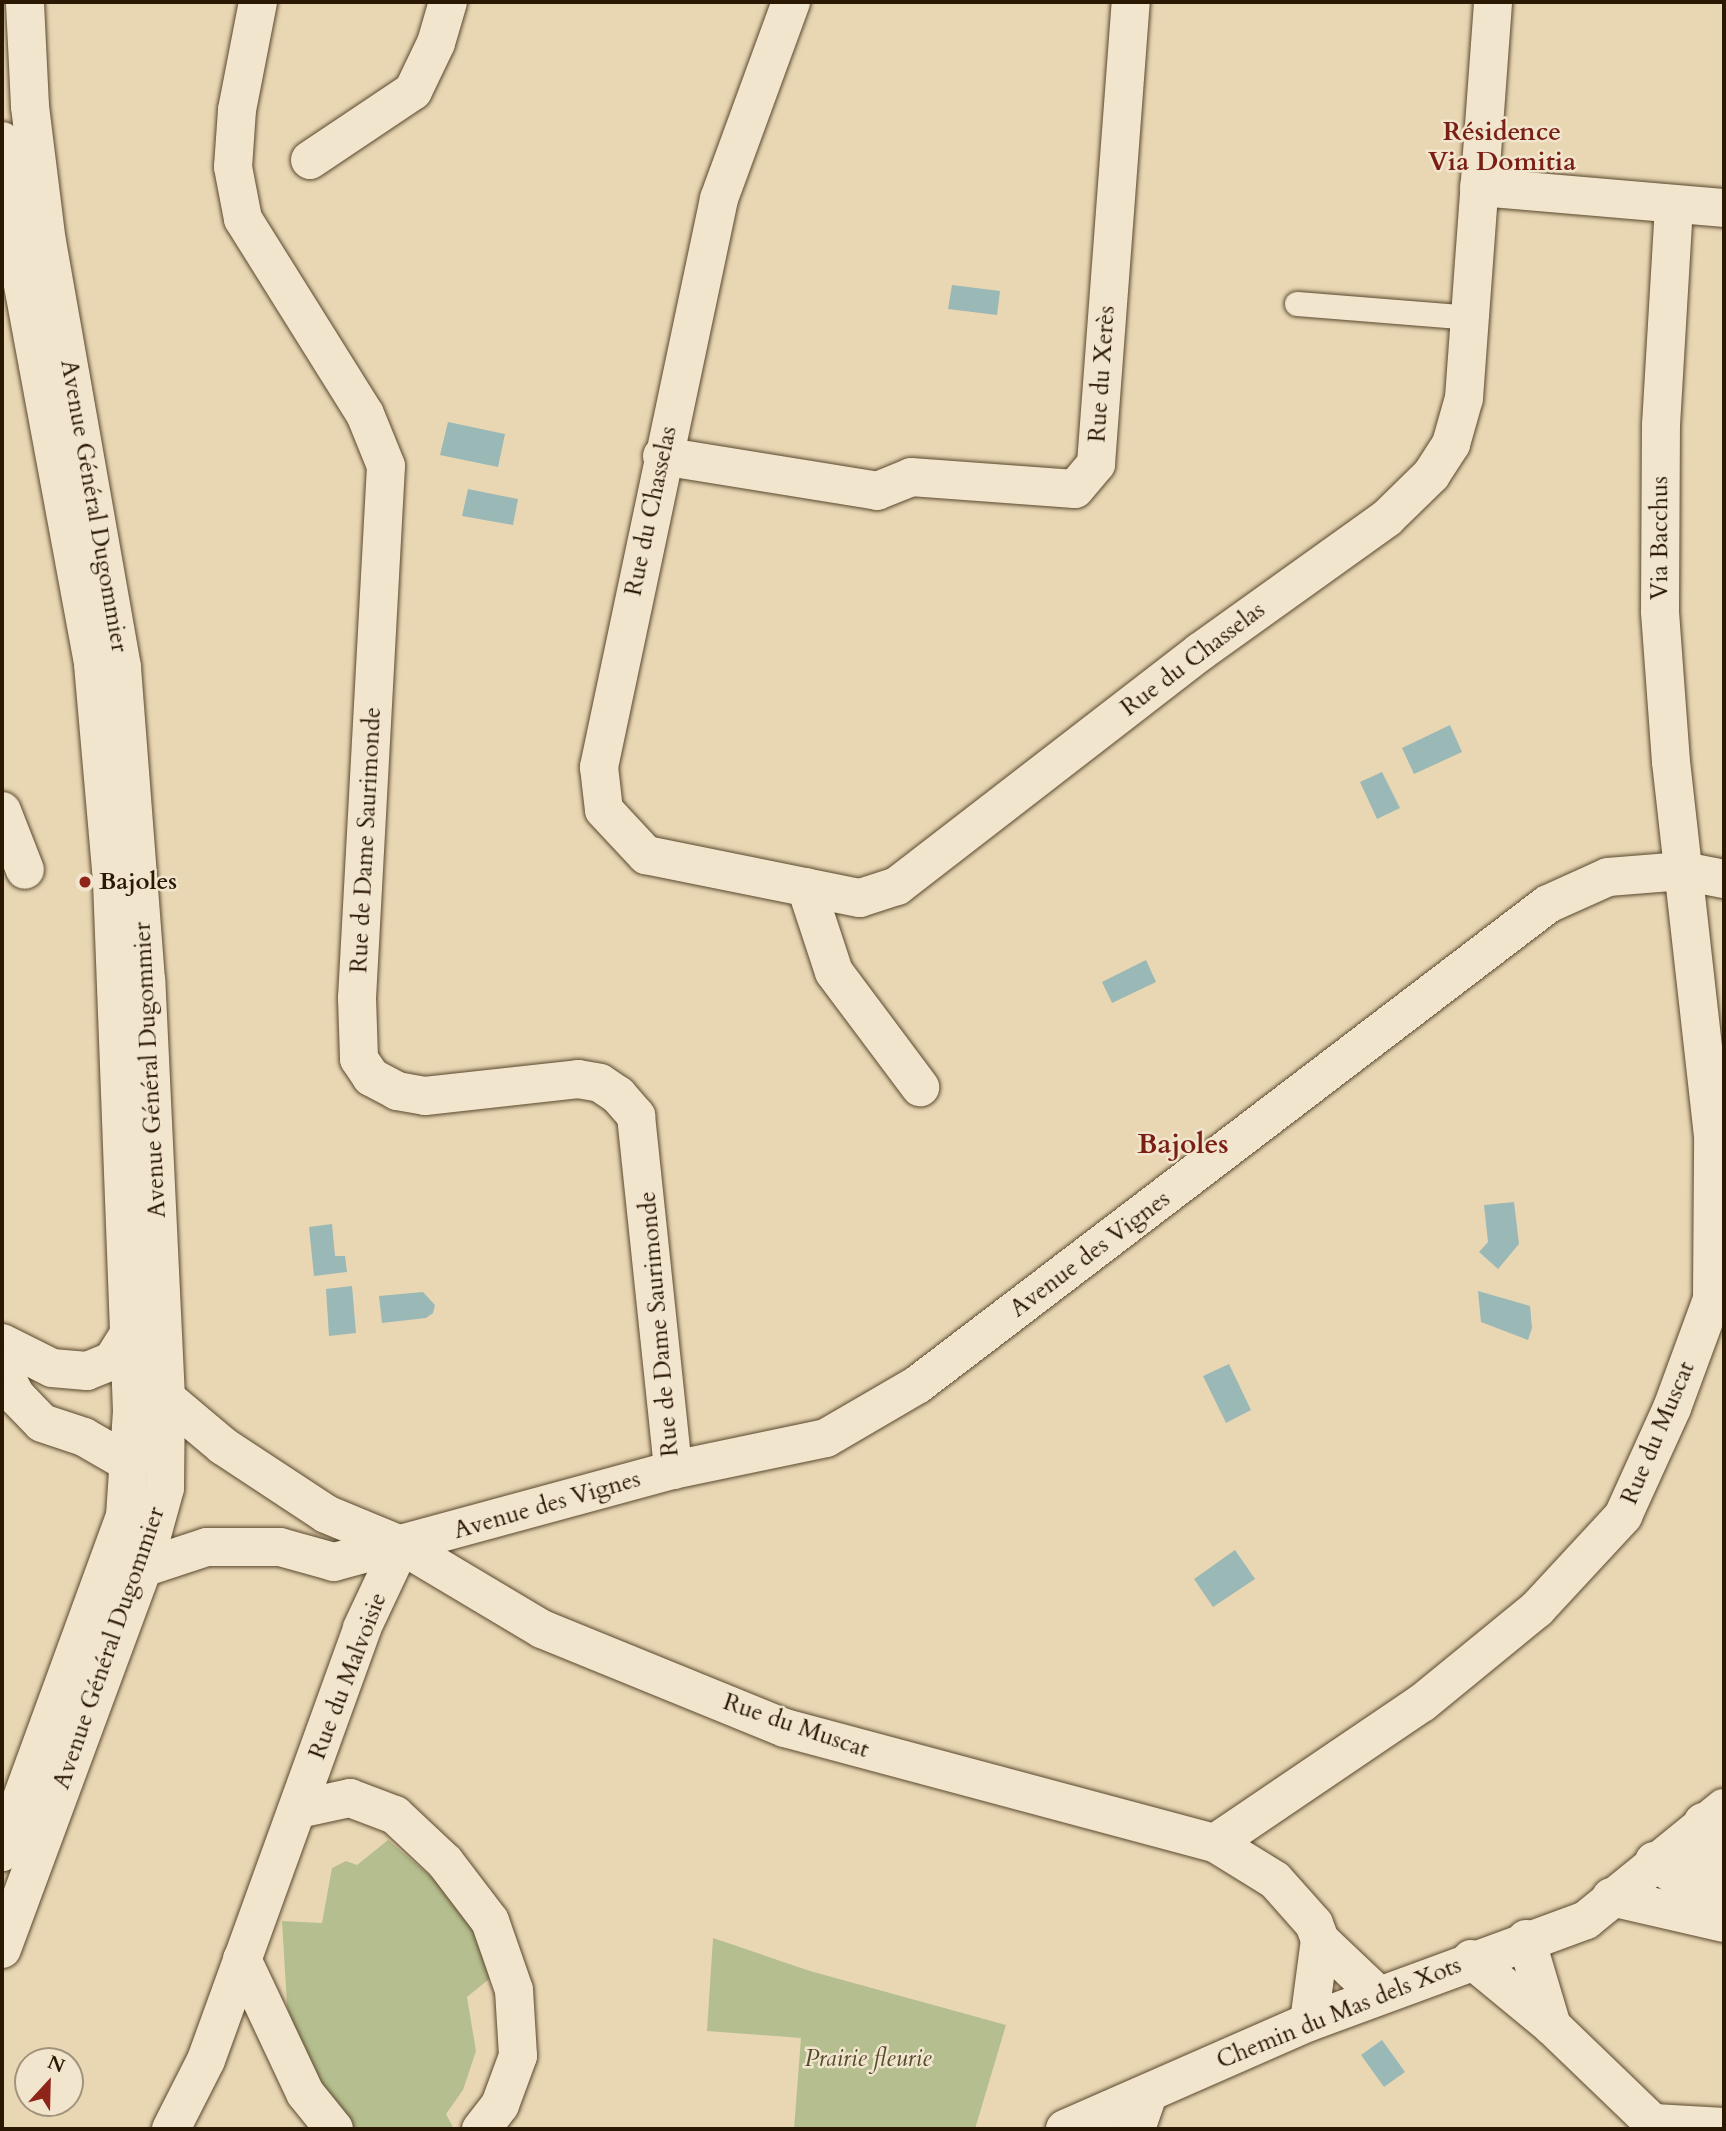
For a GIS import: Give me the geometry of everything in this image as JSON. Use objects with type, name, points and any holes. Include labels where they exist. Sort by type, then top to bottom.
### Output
[{"type":"street","name":"Avenue Général Dugommier","points":[[2,1950],[143,1568],[165,1488],[166,1398],[140,880],[122,667],[47,243],[30,106],[25,2]]},
{"type":"street","name":"Rue de Dame Saurimonde","points":[[257,2],[237,110],[233,167],[243,219],[365,415],[386,466],[357,998],[359,1059],[371,1076],[397,1091],[425,1096],[579,1079],[600,1083],[618,1095],[636,1116],[673,1469]]},
{"type":"street","points":[[310,160],[413,91],[436,43],[447,2]]},
{"type":"street","name":"Rue du Chasselas","points":[[791,2],[719,199],[662,456],[599,767],[604,810],[646,855],[860,898],[897,886],[1200,652],[1387,518],[1432,475],[1451,444],[1464,398],[1472,318]]},
{"type":"street","name":"Rue du Xerès","points":[[662,456],[877,491],[911,477],[1075,489],[1096,464],[1131,2]]},
{"type":"street","points":[[1472,318],[1493,2]]},
{"type":"street","name":"Avenue Général Dugommier","points":[[2,141],[15,242],[93,664],[112,881],[131,1330],[131,1464],[125,1516],[107,1573],[2,1852]]},
{"type":"street","points":[[1479,187],[1724,208]]},
{"type":"street","name":"Via Bacchus","points":[[1674,204],[1661,425],[1660,611],[1683,872]]},
{"type":"street","points":[[2,811],[25,870]]},
{"type":"street","name":"Avenue des Vignes","points":[[143,1568],[207,1547],[280,1547],[334,1562],[673,1469],[826,1438],[918,1385],[1548,904],[1608,877],[1683,872],[1724,879]]},
{"type":"street","name":"Rue du Muscat","points":[[1215,1843],[1422,1703],[1537,1609],[1623,1516],[1718,1300],[1713,1136],[1683,872]]},
{"type":"street","points":[[806,887],[834,972],[920,1087]]},
{"type":"street","points":[[2,1343],[52,1368],[87,1371],[112,1361],[131,1330]]},
{"type":"street","points":[[2,1368],[16,1396],[42,1423],[84,1437],[131,1464]]},
{"type":"street","points":[[166,1398],[223,1446],[326,1514],[401,1545]]},
{"type":"street","name":"Rue du Muscat","points":[[401,1545],[542,1629],[785,1728],[1215,1843],[1275,1881],[1314,1924],[1320,1940],[1378,1995]]},
{"type":"street","name":"Rue du Malvoisie","points":[[172,2129],[206,2060],[299,1810],[362,1628],[401,1545]]},
{"type":"street","points":[[299,1810],[350,1798],[395,1815],[445,1862],[491,1921],[514,1990],[518,2056],[500,2105],[481,2129]]},
{"type":"street","name":"Chemin du Mas dels Xots","points":[[1083,2126],[1309,2022],[1471,1959],[1586,1920],[1654,1861],[1714,1815]]},
{"type":"street","name":"Chemin du Mas dels Xots","points":[[1714,1815],[1720,1914]]},
{"type":"street","points":[[1654,1861],[1720,1914]]},
{"type":"street","points":[[1611,1897],[1720,1914]]},
{"type":"street","points":[[1309,2022],[1320,1940]]},
{"type":"street","points":[[1526,1940],[1552,2026]]},
{"type":"street","points":[[242,1959],[305,2093],[334,2129]]},
{"type":"street","points":[[1471,1959],[1552,2026],[1568,2046],[1656,2126],[1724,2127]]},
{"type":"street","points":[[1136,2129],[1148,2094]]},
{"type":"lane","points":[[1297,304],[1472,318]]},
{"type":"green space","points":[[388,1840],[438,1883],[475,1933],[494,1975],[467,1997],[476,2051],[463,2090],[446,2114],[454,2129],[350,2129],[304,2068],[287,2005],[282,1921],[322,1923],[332,1868],[346,1861],[357,1865]]},
{"type":"green space","name":"Prairie fleurie","points":[[713,1938],[810,1971],[1006,2025],[975,2129],[794,2129],[801,2038],[707,2031]]},
{"type":"water","points":[[952,285],[1000,291],[997,315],[948,309]]},
{"type":"water","points":[[448,422],[505,434],[498,467],[440,455]]},
{"type":"water","points":[[468,489],[518,499],[513,525],[462,516]]},
{"type":"water","points":[[1450,725],[1462,752],[1414,774],[1402,748]]},
{"type":"water","points":[[1382,772],[1400,808],[1377,819],[1360,782]]},
{"type":"water","points":[[1146,960],[1156,982],[1112,1003],[1102,982]]},
{"type":"water","points":[[1514,1202],[1519,1244],[1498,1269],[1479,1252],[1488,1242],[1484,1205]]},
{"type":"water","points":[[332,1224],[335,1256],[345,1256],[347,1272],[314,1276],[309,1227]]},
{"type":"water","points":[[352,1286],[356,1333],[329,1336],[326,1289]]},
{"type":"water","points":[[1478,1291],[1530,1306],[1532,1328],[1528,1340],[1481,1322]]},
{"type":"water","points":[[423,1292],[435,1305],[433,1313],[426,1318],[382,1323],[379,1296]]},
{"type":"water","points":[[1229,1364],[1251,1410],[1226,1423],[1203,1376]]},
{"type":"water","points":[[1235,1550],[1255,1579],[1213,1607],[1194,1579]]},
{"type":"water","points":[[1382,2040],[1405,2072],[1384,2087],[1361,2055]]},
{"type":"place","name":"Bajoles","points":[[85,882]]},
{"type":"district","name":"Résidence Via Domitia","points":[[1502,147]]},
{"type":"district","name":"Bajoles","points":[[1183,1144]]}]
